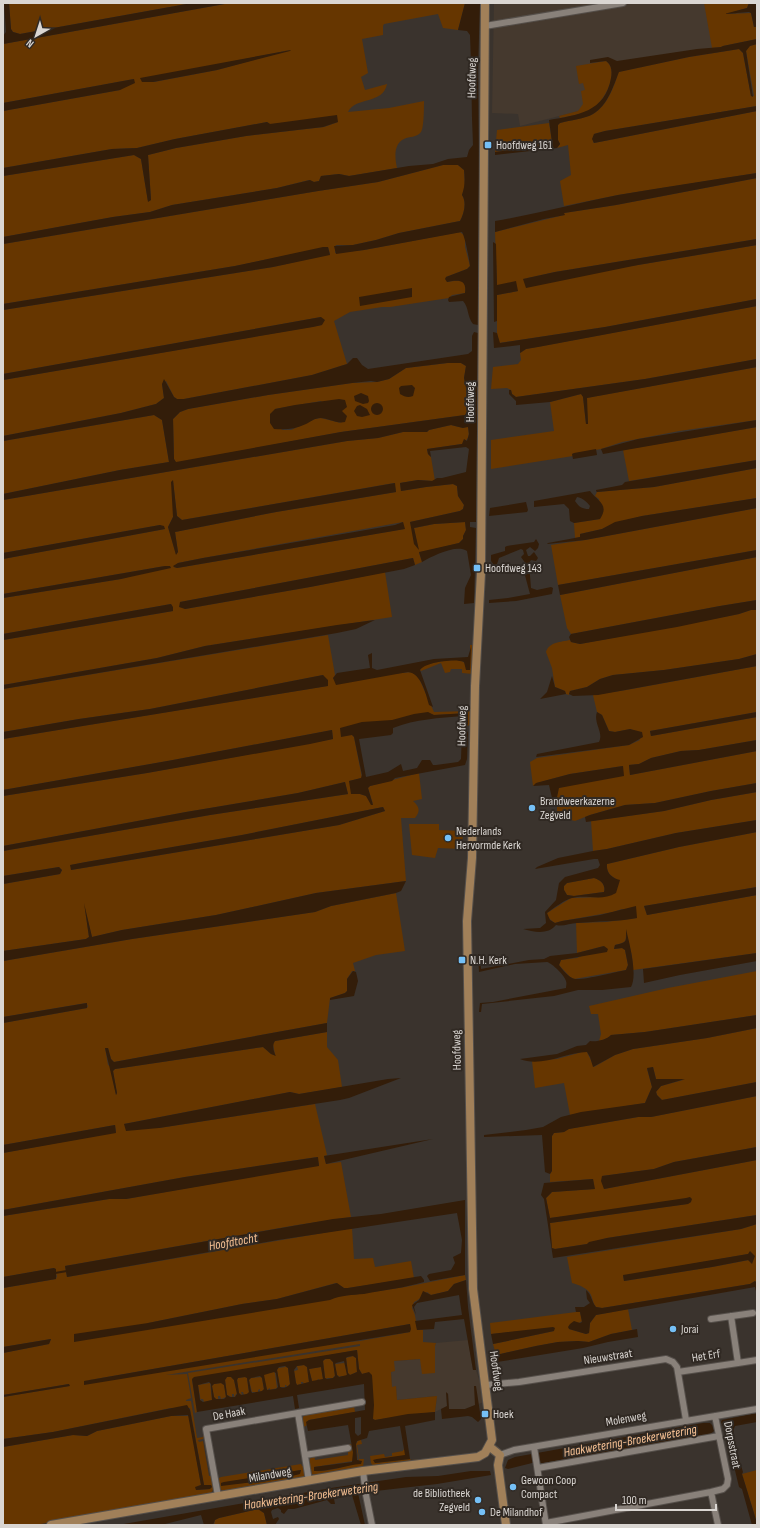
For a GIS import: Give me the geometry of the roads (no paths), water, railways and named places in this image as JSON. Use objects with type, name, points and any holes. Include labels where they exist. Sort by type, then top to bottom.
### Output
[{"type":"street","name":"Hoofdweg","points":[[485,3],[481,573],[475,686],[472,858],[467,921],[473,1289],[492,1440],[490,1447]]},
{"type":"street","points":[[484,26],[599,5],[623,3]]},
{"type":"street","points":[[711,1319],[753,1313]]},
{"type":"street","name":"Het Erf","points":[[731,1316],[738,1362]]},
{"type":"street","name":"Nieuwstraat","points":[[486,1385],[519,1382],[666,1359],[676,1364],[678,1372]]},
{"type":"street","name":"Het Erf","points":[[678,1372],[757,1360]]},
{"type":"street","points":[[678,1372],[686,1420]]},
{"type":"street","name":"De Haak","points":[[218,1496],[206,1430],[362,1402]]},
{"type":"street","name":"Molenweg","points":[[500,1455],[514,1450],[535,1448],[686,1420],[716,1418],[757,1409]]},
{"type":"street","points":[[298,1413],[308,1481]]},
{"type":"street","name":"Dorpsstraat","points":[[546,1524],[723,1489],[727,1485],[728,1479],[716,1418]]},
{"type":"street","points":[[538,1466],[718,1434]]},
{"type":"street","points":[[490,1447],[500,1455],[498,1465],[506,1525]]},
{"type":"street","name":"Milandweg","points":[[51,1525],[363,1471],[478,1457],[485,1453],[490,1447]]},
{"type":"street","points":[[305,1455],[348,1448]]},
{"type":"street","points":[[535,1448],[546,1524]]},
{"type":"street","points":[[363,1471],[372,1525]]},
{"type":"street","points":[[711,1492],[718,1525]]},
{"type":"water","points":[[4,3],[9,3],[11,29],[13,32],[20,34],[192,3],[230,3],[3,44],[3,36],[6,32]]},
{"type":"water","points":[[465,3],[480,3],[478,69],[478,325],[473,324],[471,321],[463,301],[449,302],[448,300],[449,297],[465,293],[465,285],[463,283],[458,281],[447,282],[445,279],[446,277],[467,269],[470,266],[466,243],[462,232],[336,254],[334,246],[353,245],[399,233],[460,221],[464,208],[464,198],[462,195],[465,176],[464,170],[458,165],[443,165],[378,182],[3,244],[3,237],[113,217],[150,212],[172,205],[277,188],[310,180],[314,182],[319,181],[321,176],[339,174],[349,176],[409,166],[433,164],[448,159],[467,157],[469,150],[473,145],[470,35],[467,31],[458,30]]},
{"type":"water","points":[[749,3],[757,3],[757,27],[754,27],[751,13],[749,12],[724,14],[747,8]]},
{"type":"water","points":[[757,39],[757,44],[750,46],[746,51],[753,97],[751,96],[743,53],[739,49],[689,57],[619,72],[612,90],[603,106],[590,116],[560,123],[558,125],[558,140],[560,144],[557,148],[495,155],[495,152],[550,145],[552,142],[549,120],[570,116],[589,110],[603,98],[608,89],[611,78],[611,69],[606,61],[590,63],[590,60],[608,57],[617,61],[697,49],[721,47]]},
{"type":"water","points":[[291,50],[217,70],[153,82],[142,82],[140,78]]},
{"type":"water","points":[[134,79],[135,83],[120,90],[3,111],[3,103]]},
{"type":"water","points":[[757,106],[757,111],[594,143],[592,139],[594,134],[605,131]]},
{"type":"water","points":[[337,115],[338,122],[323,127],[246,136],[176,148],[148,155],[151,200],[148,202],[141,159],[134,155],[3,176],[3,168],[112,149],[137,148],[175,139],[267,122],[270,124]]},
{"type":"water","points":[[757,173],[757,178],[616,205],[564,213],[565,215],[495,232],[495,221],[618,195]]},
{"type":"water","points":[[757,239],[757,245],[638,265],[526,288],[523,279],[555,272]]},
{"type":"water","points":[[493,242],[496,244],[497,285],[516,281],[518,291],[497,295],[497,321],[494,322]]},
{"type":"water","points":[[328,247],[330,255],[273,267],[3,310],[3,304],[235,266]]},
{"type":"water","points":[[412,288],[412,297],[360,306],[359,297]]},
{"type":"water","points":[[757,299],[757,306],[526,349],[520,353],[520,345],[494,348],[493,332],[497,333],[500,343],[605,327]]},
{"type":"water","points":[[321,317],[325,320],[322,325],[313,327],[3,380],[3,374]]},
{"type":"water","points":[[474,332],[478,333],[476,522],[470,522],[470,527],[476,528],[474,603],[464,604],[465,588],[471,575],[467,551],[462,549],[451,550],[438,554],[422,562],[419,552],[459,543],[463,539],[466,530],[465,522],[434,524],[414,528],[419,550],[414,544],[410,522],[460,511],[463,509],[464,505],[458,496],[457,486],[453,484],[401,491],[400,483],[418,480],[432,481],[437,478],[466,472],[469,449],[466,447],[430,451],[431,457],[428,454],[427,449],[462,444],[464,439],[467,441],[469,434],[468,427],[463,428],[451,425],[429,430],[427,432],[403,432],[378,438],[347,441],[3,500],[3,494],[120,470],[169,462],[162,420],[154,415],[3,441],[3,436],[121,413],[156,404],[164,398],[162,384],[164,379],[174,397],[177,399],[184,399],[312,375],[347,364],[353,358],[357,358],[362,365],[368,369],[468,354],[472,351],[472,336]],"holes":[[[447,363],[461,363],[466,366],[464,378],[470,407],[465,415],[341,432],[176,462],[174,459],[173,419],[180,412],[188,409],[268,395],[352,383],[371,381],[377,382],[389,379],[406,368]]]},
{"type":"water","points":[[757,359],[757,367],[587,398],[588,424],[586,424],[583,397],[581,394],[550,402],[516,405],[516,401],[509,394],[509,390],[511,390],[512,394],[516,397],[645,379]]},
{"type":"water","points":[[412,385],[415,388],[413,396],[406,397],[400,394],[399,388],[401,386]]},
{"type":"water","points":[[361,393],[368,396],[368,403],[363,404],[355,401],[354,396]]},
{"type":"water","points":[[339,399],[345,400],[347,407],[342,411],[347,416],[345,422],[318,418],[290,429],[274,429],[270,423],[270,414],[275,409]]},
{"type":"water","points":[[377,403],[381,405],[383,409],[381,413],[377,415],[373,413],[371,409],[373,405]]},
{"type":"water","points":[[360,405],[367,409],[370,415],[362,417],[357,416],[354,411],[357,406]]},
{"type":"water","points":[[757,420],[757,427],[603,454],[601,449],[638,439]]},
{"type":"water","points":[[596,449],[597,455],[573,459],[572,454],[574,453]]},
{"type":"water","points":[[757,460],[757,468],[654,487],[596,491],[622,485],[625,482]]},
{"type":"water","points":[[173,480],[177,516],[182,520],[395,483],[396,492],[276,512],[175,532],[178,552],[176,555],[168,527],[173,517],[171,482]]},
{"type":"water","points":[[590,491],[601,503],[604,510],[600,519],[574,523],[570,521],[569,509],[564,504],[534,507],[534,501]],"holes":[[[577,497],[585,500],[590,506],[589,509],[578,505],[575,501]]]},
{"type":"water","points":[[757,498],[757,508],[585,540],[547,544],[580,537],[580,534],[602,529],[615,522],[642,516]]},
{"type":"water","points":[[526,502],[527,512],[489,516],[490,508]]},
{"type":"water","points":[[403,522],[405,529],[177,568],[173,566],[178,563],[203,558],[395,525]]},
{"type":"water","points":[[160,525],[164,526],[165,529],[3,559],[3,553]]},
{"type":"water","points":[[536,539],[539,544],[538,548],[535,551],[530,547],[526,550],[528,556],[534,552],[538,558],[536,561],[531,560],[529,563],[531,588],[537,590],[551,587],[553,588],[552,594],[516,601],[489,603],[489,600],[530,594],[523,568],[526,564],[521,557],[524,554],[523,550],[521,549],[499,558],[497,564],[494,565],[491,561],[491,555],[505,551],[505,547],[507,546],[534,542]]},
{"type":"water","points":[[757,550],[757,557],[560,595],[558,585]]},
{"type":"water","points":[[413,558],[415,565],[404,569],[185,609],[179,607],[180,602]]},
{"type":"water","points":[[170,566],[171,568],[121,579],[3,598],[3,594]]},
{"type":"water","points":[[757,600],[757,610],[751,610],[739,614],[677,627],[580,644],[571,642],[569,637],[571,634]]},
{"type":"water","points":[[171,604],[173,611],[3,640],[3,634]]},
{"type":"water","points":[[375,620],[356,629],[337,633],[3,689],[3,685],[157,658],[205,646]]},
{"type":"water","points":[[471,647],[470,670],[466,670],[464,662],[454,660],[434,663],[423,667],[420,670],[433,707],[429,705],[420,680],[413,673],[408,672],[336,685],[333,678],[337,673],[370,668],[368,655],[372,653],[372,668],[377,670],[434,659],[468,657]]},
{"type":"water","points":[[757,654],[757,666],[598,695],[573,696],[569,694],[570,691],[587,687],[600,679],[613,675],[664,670],[739,659]]},
{"type":"water","points":[[323,675],[328,680],[328,686],[3,739],[3,732],[150,709]]},
{"type":"water","points":[[552,676],[555,687],[565,691],[566,694],[540,699],[547,692]]},
{"type":"water","points":[[428,712],[434,715],[468,713],[468,724],[463,724],[463,716],[428,719],[393,728],[393,733],[391,735],[359,739],[366,777],[388,772],[401,764],[403,771],[417,768],[422,760],[430,760],[433,765],[458,762],[461,759],[462,732],[466,731],[468,732],[467,759],[465,765],[395,778],[392,781],[370,786],[368,788],[373,805],[371,805],[366,796],[351,794],[349,781],[361,778],[362,775],[354,737],[352,735],[341,737],[340,728],[362,722],[392,720]]},
{"type":"water","points":[[597,712],[602,715],[609,731],[615,732],[630,729],[642,732],[643,737],[629,745],[536,757],[537,754],[599,742],[600,735],[596,720]]},
{"type":"water","points":[[757,712],[757,717],[651,736],[650,731]]},
{"type":"water","points":[[332,730],[333,739],[310,744],[147,773],[3,796],[3,790]]},
{"type":"water","points":[[757,740],[757,751],[630,775],[629,765],[639,764],[651,758],[681,751],[699,750]]},
{"type":"water","points":[[623,766],[624,776],[559,788],[557,797],[552,798],[549,785],[533,786],[536,783],[570,774]]},
{"type":"water","points":[[345,782],[348,794],[210,815],[3,851],[3,846],[298,793]]},
{"type":"water","points":[[757,783],[757,792],[711,800],[664,811],[586,822],[585,817],[625,805],[655,803]]},
{"type":"water","points":[[383,807],[385,811],[339,825],[71,870],[70,865],[242,835]]},
{"type":"water","points":[[757,820],[757,832],[679,847],[607,864],[607,870],[610,875],[620,880],[616,893],[605,897],[572,898],[562,902],[547,913],[550,920],[555,923],[600,915],[636,906],[637,918],[615,921],[574,923],[561,926],[556,925],[549,930],[541,932],[523,929],[540,928],[546,923],[545,912],[556,900],[559,883],[565,877],[598,868],[600,865],[598,859],[594,859],[535,869],[537,867],[558,858],[607,849],[676,833]],"holes":[[[594,878],[604,885],[604,892],[574,896],[567,895],[564,890],[564,886],[567,883]]]},
{"type":"water","points":[[59,867],[62,870],[60,874],[3,884],[3,876]]},
{"type":"water","points":[[406,881],[401,891],[396,893],[331,906],[315,912],[132,939],[3,961],[3,951],[86,939],[89,937],[84,903],[92,937],[122,930],[216,915],[316,893]]},
{"type":"water","points":[[757,887],[757,895],[647,915],[644,906]]},
{"type":"water","points":[[626,929],[631,950],[634,975],[631,987],[602,990],[578,990],[554,996],[482,1004],[481,1012],[479,1012],[480,1003],[493,1002],[566,988],[566,982],[561,973],[547,962],[515,964],[479,972],[478,954],[480,954],[481,969],[529,960],[544,959],[550,956],[577,953],[604,946],[608,949],[607,952],[561,960],[559,965],[570,977],[575,979],[593,977],[626,970],[628,965],[625,950],[622,948],[614,949],[615,945],[625,941]]},
{"type":"water","points":[[757,953],[757,961],[644,983],[643,969]]},
{"type":"water","points":[[353,971],[356,972],[358,981],[354,996],[330,1000],[330,998],[347,991],[347,979]]},
{"type":"water","points":[[87,1003],[87,1008],[3,1023],[3,1017]]},
{"type":"water","points":[[757,1015],[757,1028],[707,1038],[633,1049],[615,1055],[593,1067],[587,1052],[537,1062],[520,1059],[557,1054],[577,1046],[586,1045],[590,1041],[604,1039],[611,1035],[645,1032]]},
{"type":"water","points":[[327,1023],[327,1032],[275,1041],[273,1048],[276,1056],[271,1054],[263,1047],[115,1069],[113,1071],[117,1093],[116,1095],[105,1048],[108,1048],[111,1059],[114,1062]]},
{"type":"water","points":[[653,1067],[656,1079],[685,1079],[661,1086],[656,1092],[662,1100],[757,1082],[757,1096],[651,1117],[638,1117],[554,1133],[552,1136],[552,1171],[550,1174],[545,1172],[542,1135],[484,1137],[484,1135],[543,1127],[561,1117],[581,1112],[645,1103],[652,1087],[647,1068]]},
{"type":"water","points":[[401,1078],[340,1100],[159,1128],[126,1131],[124,1124],[290,1092],[299,1094]]},
{"type":"water","points":[[115,1125],[116,1133],[3,1153],[3,1145]]},
{"type":"water","points":[[433,1139],[326,1164],[324,1156]]},
{"type":"water","points":[[757,1147],[757,1160],[604,1189],[601,1181],[602,1176],[654,1169],[674,1162]]},
{"type":"water","points":[[318,1157],[319,1166],[126,1199],[109,1199],[3,1216],[3,1210],[185,1177]]},
{"type":"water","points":[[593,1179],[595,1189],[552,1192],[546,1198],[550,1218],[690,1197],[692,1199],[688,1204],[550,1223],[552,1248],[555,1249],[587,1244],[589,1242],[607,1238],[757,1215],[757,1224],[741,1229],[553,1258],[544,1199],[541,1195],[544,1183]]},
{"type":"water","points":[[465,1200],[465,1275],[430,1281],[427,1276],[429,1274],[451,1270],[455,1263],[453,1257],[461,1253],[462,1240],[457,1213],[278,1240],[67,1277],[65,1266],[333,1219],[381,1214]]},
{"type":"water","points":[[750,1251],[755,1256],[752,1264],[748,1260],[624,1281],[623,1275],[748,1254]]},
{"type":"water","points":[[54,1268],[56,1269],[56,1279],[3,1288],[3,1277]]},
{"type":"water","points":[[421,1276],[424,1282],[402,1287],[74,1342],[74,1334],[148,1323],[242,1304],[277,1299],[337,1283],[344,1288],[348,1288]]},
{"type":"water","points":[[466,1280],[476,1370],[473,1370],[464,1319],[435,1322],[434,1329],[417,1330],[415,1321],[462,1315],[459,1295],[417,1303],[414,1307],[416,1315],[412,1305],[419,1300],[423,1291],[431,1295],[448,1291],[454,1284]]},
{"type":"water","points":[[755,1281],[757,1283],[757,1296],[755,1287],[596,1315],[590,1323],[589,1333],[586,1334],[569,1329],[568,1327],[574,1321],[580,1323],[582,1322],[580,1312],[576,1312],[575,1307],[584,1307],[590,1303],[587,1299],[586,1290],[596,1307],[602,1308],[750,1284]]},
{"type":"water","points":[[410,1324],[410,1332],[84,1385],[84,1381]]},
{"type":"water","points":[[555,1328],[554,1331],[493,1344],[491,1334]]},
{"type":"water","points":[[637,1329],[638,1337],[583,1348],[497,1362],[496,1355],[558,1342],[589,1342],[611,1334]]},
{"type":"water","points":[[51,1339],[49,1344],[3,1353],[3,1347]]},
{"type":"water","points":[[357,1350],[359,1369],[362,1374],[369,1372],[372,1375],[374,1405],[373,1419],[375,1420],[408,1414],[435,1412],[435,1420],[405,1426],[410,1459],[375,1463],[373,1460],[405,1455],[400,1426],[369,1431],[367,1438],[357,1441],[357,1460],[362,1461],[361,1464],[314,1471],[314,1467],[352,1462],[353,1452],[348,1425],[308,1431],[306,1422],[309,1420],[365,1410],[364,1384],[297,1395],[299,1408],[295,1409],[293,1396],[197,1412],[192,1379],[194,1377]],"holes":[[[353,1356],[356,1358],[357,1372],[350,1375],[348,1373],[346,1358]],[[325,1359],[330,1359],[333,1362],[335,1376],[333,1378],[325,1378],[323,1361]],[[344,1361],[347,1375],[339,1377],[337,1375],[335,1364]],[[304,1365],[307,1367],[309,1382],[297,1385],[294,1370],[297,1366]],[[285,1366],[288,1368],[290,1384],[288,1386],[284,1388],[280,1387],[277,1370],[279,1367]],[[321,1367],[323,1379],[312,1381],[309,1369]],[[274,1372],[276,1373],[278,1387],[276,1389],[267,1390],[264,1375]],[[260,1376],[262,1378],[264,1389],[262,1391],[252,1393],[249,1380]],[[227,1377],[231,1377],[234,1380],[237,1394],[235,1397],[230,1397],[227,1395],[225,1380]],[[238,1378],[247,1378],[249,1392],[247,1394],[241,1395],[239,1393]],[[209,1382],[211,1384],[212,1400],[203,1402],[200,1400],[198,1385]],[[221,1383],[224,1385],[226,1397],[224,1399],[216,1399],[214,1397],[212,1386],[214,1384]],[[361,1417],[361,1434],[358,1436],[355,1433],[355,1418]]]},
{"type":"water","points":[[69,1384],[70,1386],[3,1397],[3,1395]]},
{"type":"water","points":[[474,1386],[476,1386],[481,1419],[478,1422],[472,1417],[468,1416],[442,1419],[441,1409],[447,1406],[446,1392],[448,1394],[449,1409],[465,1409],[475,1405]]},
{"type":"water","points":[[187,1405],[190,1410],[204,1485],[211,1485],[212,1487],[210,1489],[196,1490],[195,1487],[201,1485],[188,1415],[171,1416],[97,1431],[87,1436],[73,1435],[3,1447],[3,1439],[53,1432]]},
{"type":"water","points":[[757,1413],[757,1422],[735,1426],[734,1430],[735,1442],[743,1472],[742,1474],[757,1523],[757,1525],[752,1525],[742,1489],[739,1487],[726,1433],[721,1422],[722,1420]]},
{"type":"water","name":"Haakwetering-Broekerwetering","points":[[703,1423],[710,1423],[714,1431],[710,1434],[543,1463],[532,1463],[508,1469],[505,1468],[508,1460],[515,1457]]},
{"type":"water","points":[[301,1470],[300,1474],[280,1479],[221,1486],[221,1483],[224,1482]]},
{"type":"water","name":"Haakwetering-Broekerwetering","points":[[471,1471],[490,1471],[491,1475],[437,1484],[358,1493],[365,1525],[361,1525],[352,1495],[334,1499],[335,1504],[331,1504],[327,1500],[294,1509],[288,1509],[284,1514],[278,1508],[272,1510],[271,1512],[273,1519],[278,1517],[279,1519],[275,1525],[267,1525],[264,1513],[258,1509],[219,1518],[215,1520],[213,1525],[204,1525],[201,1515],[161,1525],[118,1525],[331,1488],[406,1477],[438,1476]]},
{"type":"waterway","name":"Hoofdtocht","points":[[55,1273],[67,1271]]},
{"type":"place","name":"Hoofdweg 161","points":[[488,145]]},
{"type":"place","name":"Hoofdweg 143","points":[[477,568]]},
{"type":"place","name":"Brandweerkazerne Zegveld","points":[[532,808]]},
{"type":"place","name":"Nederlands Hervormde Kerk","points":[[448,838]]},
{"type":"place","name":"N.H. Kerk","points":[[462,960]]},
{"type":"place","name":"Jorai","points":[[673,1329]]},
{"type":"place","name":"Hoek","points":[[485,1414]]},
{"type":"place","name":"Gewoon Coop Compact","points":[[513,1487]]},
{"type":"place","name":"de Bibliotheek Zegveld","points":[[478,1500]]},
{"type":"place","name":"De Milandhof","points":[[482,1512]]}]
